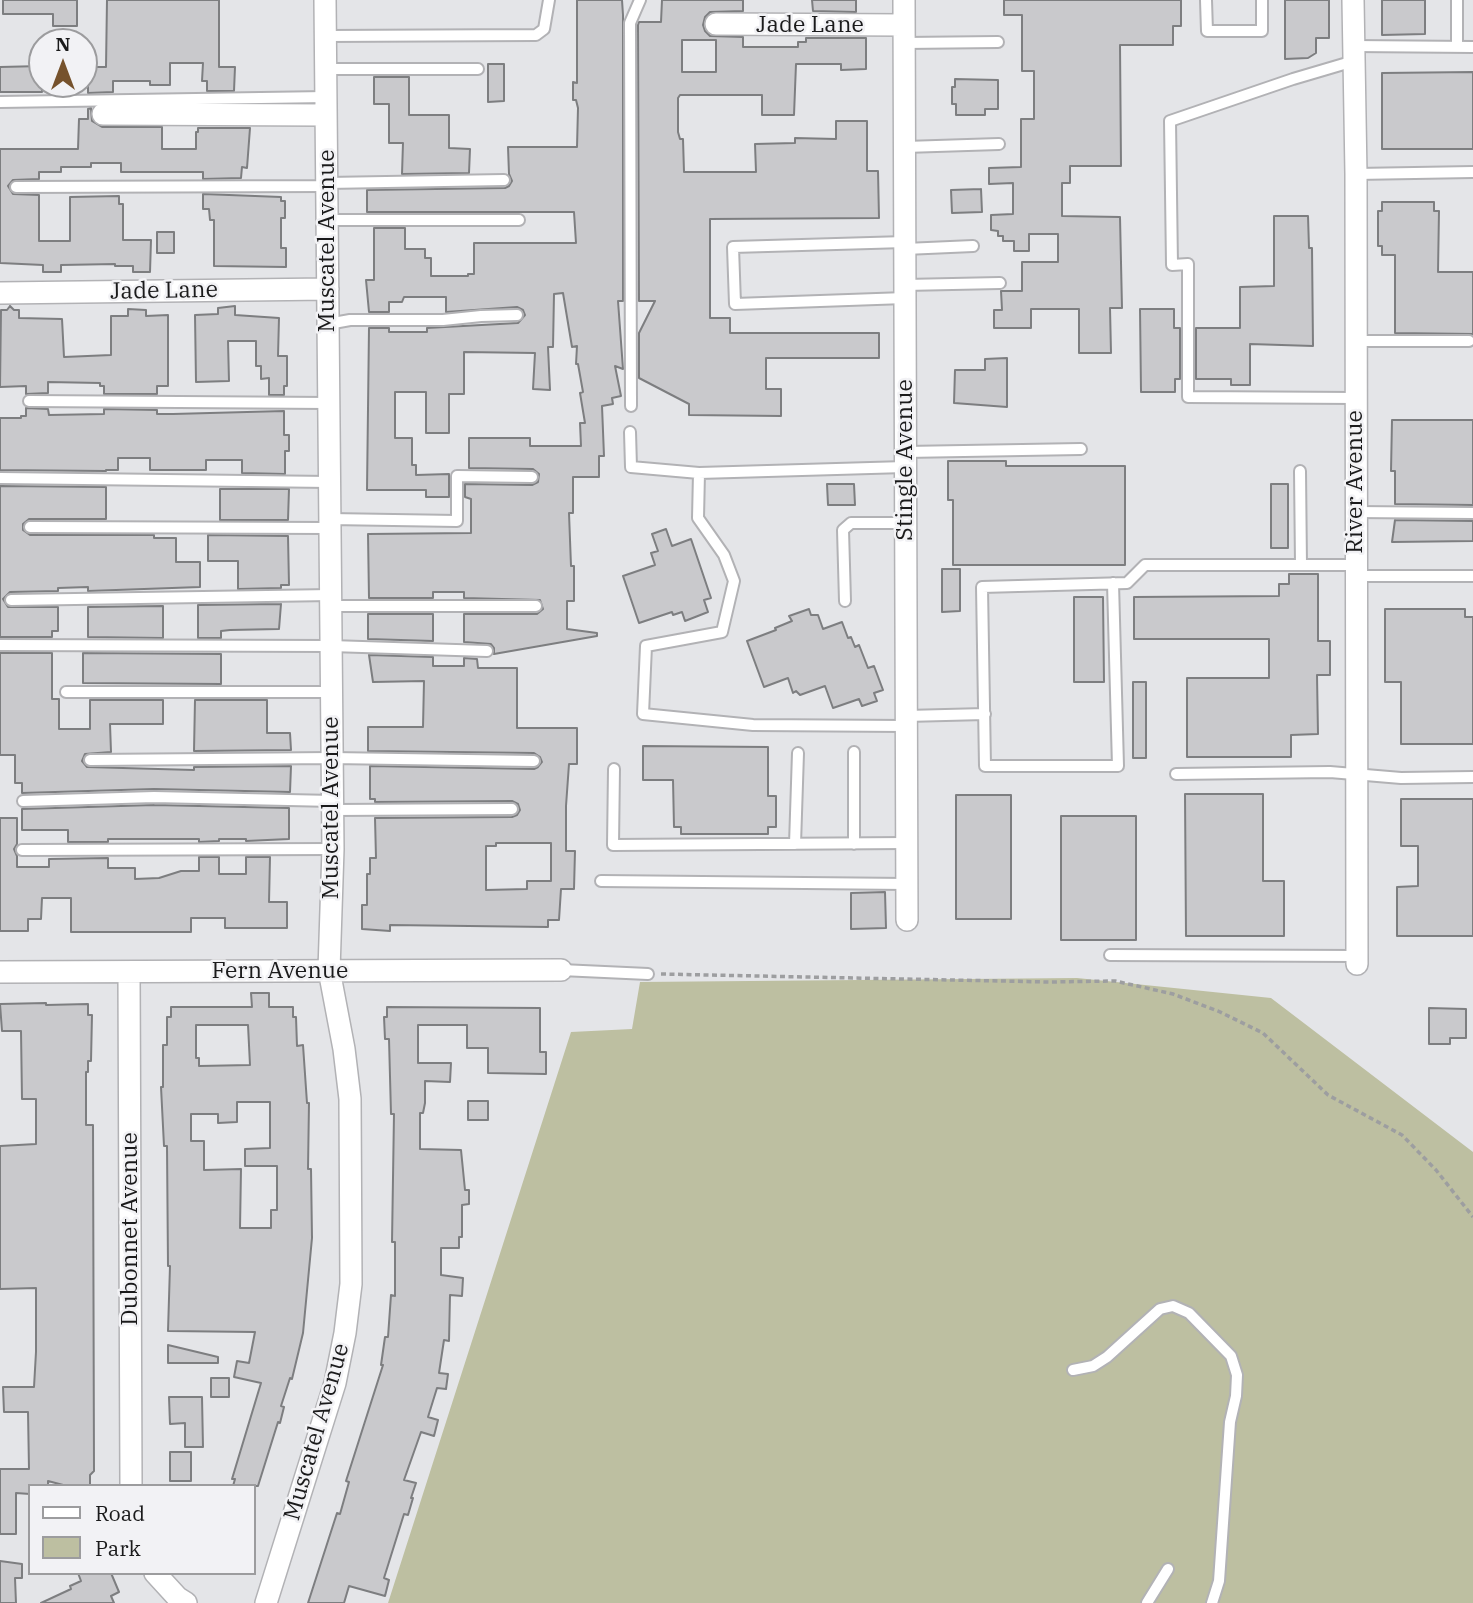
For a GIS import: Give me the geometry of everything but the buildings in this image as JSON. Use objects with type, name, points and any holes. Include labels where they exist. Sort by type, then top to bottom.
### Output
[{"type":"street","name":"Muscatel Avenue","points":[[266,1603],[335,1383],[351,1284],[350,1099],[344,1049],[329,970],[333,806],[325,0]]},
{"type":"street","name":"Stingle Avenue","points":[[904,0],[907,920]]},
{"type":"street","name":"River Avenue","points":[[1353,0],[1356,174],[1357,960]]},
{"type":"street","name":"Jade Lane","points":[[716,24],[904,34]]},
{"type":"street","points":[[103,114],[326,106]]},
{"type":"street","name":"Jade Lane","points":[[0,293],[328,289]]},
{"type":"street","name":"Fern Avenue","points":[[0,972],[561,970]]},
{"type":"street","name":"Dubonnet Avenue","points":[[129,972],[131,1484]]},
{"type":"street","points":[[157,1575],[186,1603]]},
{"type":"lane","points":[[326,36],[536,35],[544,29],[549,0]]},
{"type":"lane","points":[[631,406],[630,23],[640,0]]},
{"type":"lane","points":[[1206,0],[1207,31],[1262,31],[1262,0]]},
{"type":"lane","points":[[1457,0],[1457,47]]},
{"type":"lane","points":[[904,34],[998,42]]},
{"type":"lane","points":[[1356,398],[1188,397],[1188,264],[1172,265],[1170,121],[1354,53],[1473,47]]},
{"type":"lane","points":[[326,69],[478,69]]},
{"type":"lane","points":[[0,102],[326,106]]},
{"type":"lane","points":[[905,147],[999,144]]},
{"type":"lane","points":[[1356,174],[1473,172]]},
{"type":"lane","points":[[16,187],[327,185],[504,180]]},
{"type":"lane","points":[[327,220],[519,220]]},
{"type":"lane","points":[[973,246],[733,247],[734,304],[1000,283]]},
{"type":"lane","points":[[328,324],[350,320],[443,320],[517,315]]},
{"type":"lane","points":[[1356,341],[1469,341]]},
{"type":"lane","points":[[29,401],[329,403]]},
{"type":"lane","points":[[630,432],[631,467],[699,473],[1081,449]]},
{"type":"lane","points":[[1300,471],[1301,565]]},
{"type":"lane","points":[[699,473],[698,518],[724,555],[734,582],[722,632],[646,646],[643,714],[753,725],[906,721],[985,714]]},
{"type":"lane","points":[[30,527],[457,521],[457,476],[532,477]]},
{"type":"lane","points":[[0,478],[330,482]]},
{"type":"lane","points":[[1355,512],[1473,513]]},
{"type":"lane","points":[[845,601],[843,530],[851,523],[905,523]]},
{"type":"lane","points":[[1113,583],[1118,766],[985,766],[982,587],[1113,583],[1127,583],[1145,565],[1301,565],[1473,576]]},
{"type":"lane","points":[[11,600],[331,600],[536,606]]},
{"type":"lane","points":[[0,645],[331,646],[487,651]]},
{"type":"lane","points":[[65,692],[331,692]]},
{"type":"lane","points":[[854,752],[854,844]]},
{"type":"lane","points":[[795,844],[797,753]]},
{"type":"lane","points":[[90,760],[332,758],[534,761]]},
{"type":"lane","points":[[614,769],[612,845],[907,843]]},
{"type":"lane","points":[[1176,774],[1330,772],[1401,778],[1473,777]]},
{"type":"lane","points":[[23,801],[154,797],[333,806],[512,809]]},
{"type":"lane","points":[[22,850],[333,849]]},
{"type":"lane","points":[[601,881],[907,884]]},
{"type":"lane","points":[[1110,955],[1357,960]]},
{"type":"lane","points":[[561,970],[648,974]]},
{"type":"lane","points":[[1073,1370],[1093,1366],[1107,1357],[1160,1309],[1173,1306],[1189,1313],[1231,1356],[1237,1375],[1236,1395],[1230,1422],[1219,1581],[1212,1603]]},
{"type":"lane","points":[[1147,1603],[1168,1569]]},
{"type":"path","points":[[648,974],[1115,981],[1173,994],[1218,1011],[1263,1033],[1328,1095],[1402,1135],[1436,1170],[1473,1217]]},
{"type":"green space","points":[[1077,978],[1271,998],[1473,1152],[1473,1603],[388,1603],[571,1032],[632,1029],[640,982]]}]
